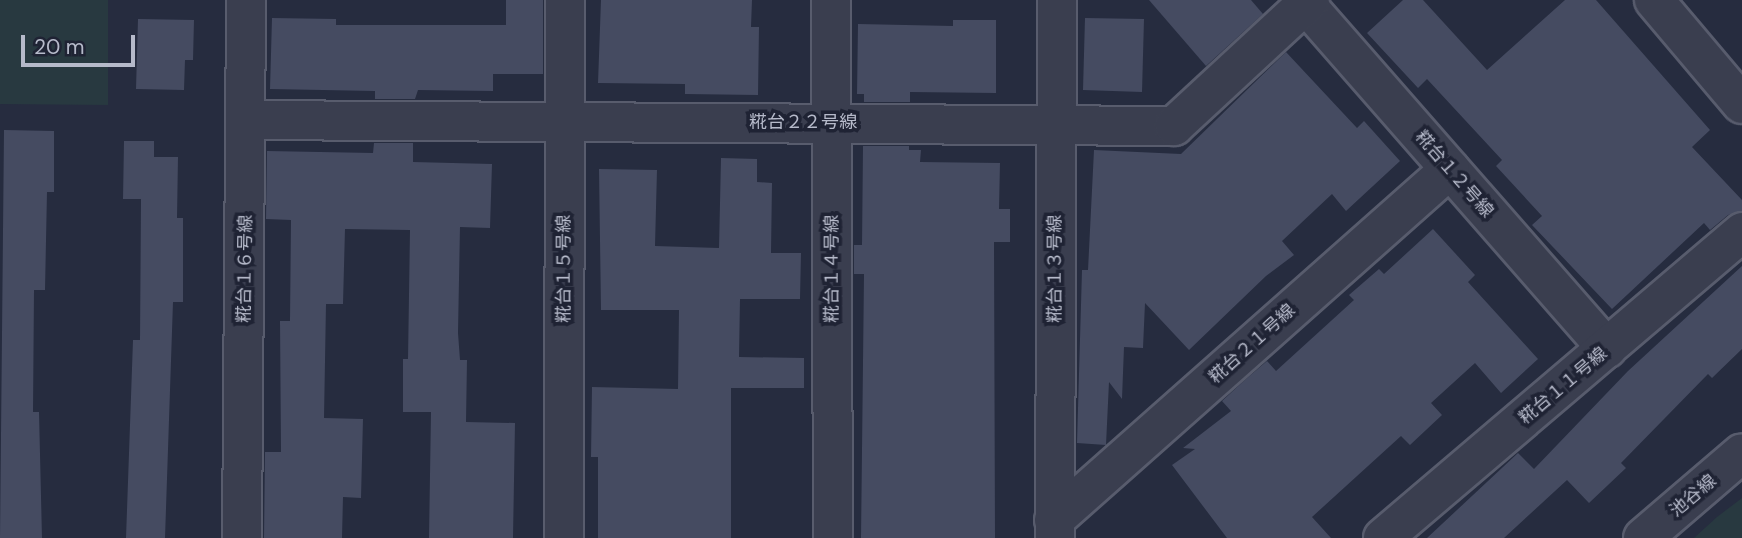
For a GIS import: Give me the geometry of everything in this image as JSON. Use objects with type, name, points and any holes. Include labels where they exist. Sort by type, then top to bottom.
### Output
[{"type":"street","name":"糀台１６号線","points":[[242,538],[246,0]]},
{"type":"street","name":"糀台１５号線","points":[[565,0],[565,538]]},
{"type":"street","name":"糀台１４号線","points":[[831,0],[833,538]]},
{"type":"street","name":"糀台１３号線","points":[[1054,529],[1057,0]]},
{"type":"street","points":[[1654,0],[1742,104]]},
{"type":"street","name":"糀台２２号線","points":[[246,120],[1056,123],[1174,126],[1305,1]]},
{"type":"street","name":"糀台１２号線","points":[[1305,1],[1607,349]]},
{"type":"street","name":"糀台２１号線","points":[[1054,529],[1450,169]]},
{"type":"street","name":"糀台１１号線","points":[[1384,538],[1742,232]]},
{"type":"street","name":"池谷線","points":[[1643,538],[1742,453]]},
{"type":"shaded area","points":[[0,0],[108,0],[108,105],[0,104]]},
{"type":"shaded area","points":[[1742,498],[1742,538],[1694,538],[1717,517]]},
{"type":"building","points":[[506,0],[543,0],[543,74],[493,74],[493,91],[418,90],[415,99],[375,99],[375,91],[270,89],[272,18],[336,19],[336,25],[506,25]]},
{"type":"building","points":[[601,0],[752,0],[751,27],[759,27],[758,95],[685,94],[685,84],[598,83]]},
{"type":"building","points":[[1149,0],[1251,0],[1263,14],[1206,66]]},
{"type":"building","points":[[1403,0],[1423,0],[1487,70],[1565,0],[1596,0],[1710,130],[1692,147],[1742,200],[1742,211],[1728,215],[1710,230],[1704,223],[1612,309],[1532,225],[1542,216],[1496,166],[1502,160],[1427,79],[1418,88],[1367,33]]},
{"type":"building","points":[[1085,18],[1144,19],[1142,92],[1083,90]]},
{"type":"building","points":[[138,19],[194,20],[193,60],[185,60],[184,90],[136,89]]},
{"type":"building","points":[[953,20],[996,20],[996,93],[910,92],[910,102],[864,102],[864,94],[857,94],[858,24],[953,26]]},
{"type":"building","points":[[1286,52],[1357,128],[1364,121],[1400,161],[1346,211],[1332,194],[1282,241],[1294,255],[1266,276],[1189,350],[1145,303],[1143,348],[1124,347],[1122,399],[1109,382],[1106,445],[1077,443],[1082,270],[1088,270],[1094,150],[1181,154]]},
{"type":"building","points":[[4,130],[54,131],[54,192],[47,192],[45,290],[34,290],[33,412],[39,412],[42,538],[0,538]]},
{"type":"building","points":[[124,141],[154,141],[154,157],[178,157],[177,218],[183,218],[183,302],[173,302],[165,538],[126,538],[133,340],[140,340],[141,199],[123,199]]},
{"type":"building","points":[[374,143],[413,143],[413,162],[492,164],[490,228],[460,227],[458,333],[460,360],[467,360],[466,422],[515,423],[513,538],[429,538],[431,412],[403,412],[403,359],[408,359],[410,230],[345,229],[343,304],[326,304],[324,418],[363,419],[361,498],[343,497],[342,538],[264,538],[265,452],[281,452],[280,321],[290,321],[291,220],[266,219],[267,151],[373,153]]},
{"type":"building","points":[[863,146],[909,146],[909,150],[921,150],[920,162],[1000,163],[999,209],[1010,209],[1010,242],[994,242],[995,538],[861,538],[864,274],[854,274],[854,245],[862,245]]},
{"type":"building","points":[[721,158],[757,159],[757,182],[772,183],[771,253],[801,253],[800,299],[740,299],[739,357],[804,358],[804,388],[731,388],[731,538],[598,538],[598,457],[591,457],[592,387],[678,389],[679,310],[601,310],[599,169],[657,170],[655,246],[719,248]]},
{"type":"building","points":[[1433,229],[1475,275],[1468,282],[1538,359],[1501,393],[1475,363],[1431,403],[1442,415],[1410,445],[1401,436],[1312,517],[1331,538],[1227,538],[1172,465],[1195,449],[1183,448],[1231,411],[1222,401],[1246,379],[1267,361],[1276,371],[1354,300],[1349,295],[1379,269],[1384,274]]},
{"type":"building","points":[[1742,266],[1742,349],[1712,378],[1708,374],[1621,463],[1626,468],[1589,503],[1567,480],[1504,538],[1427,538],[1518,453],[1534,469],[1628,371]]}]
